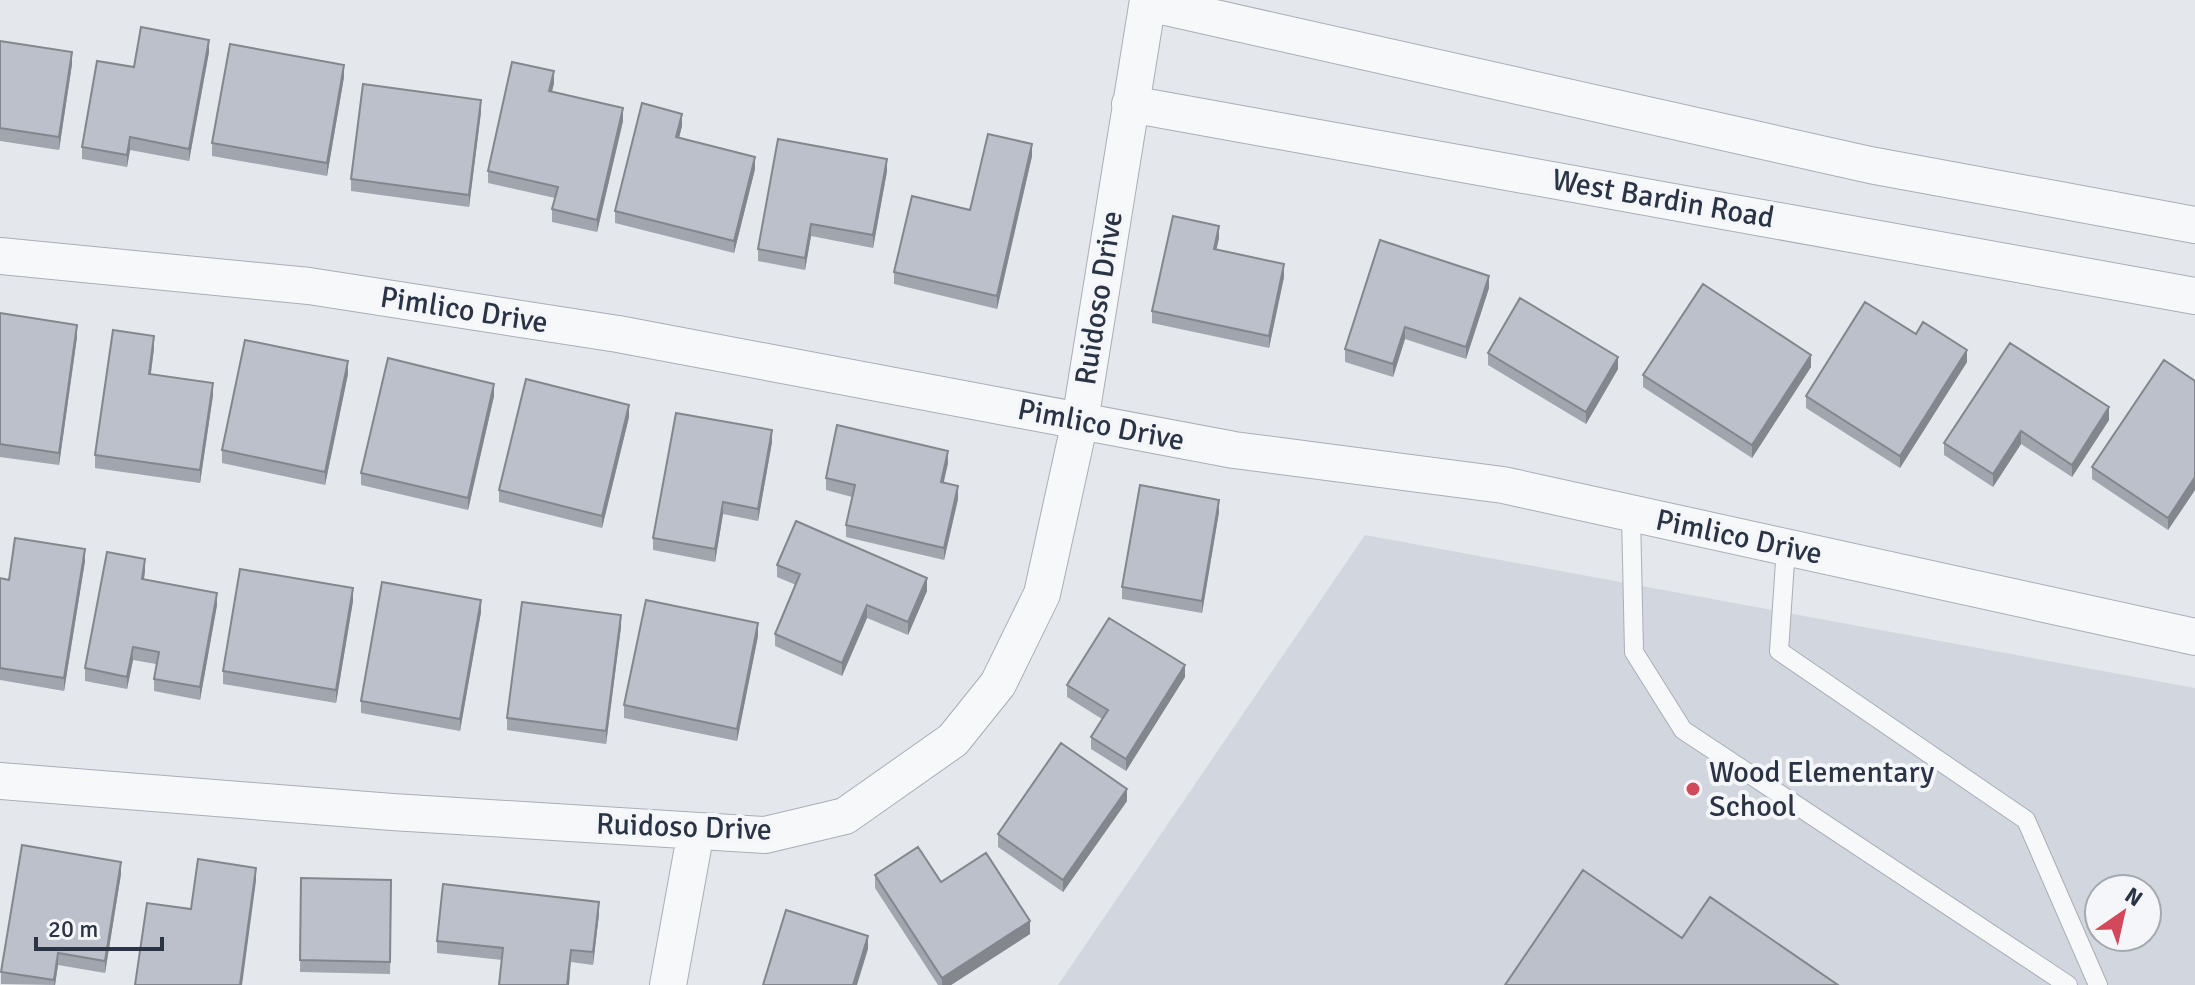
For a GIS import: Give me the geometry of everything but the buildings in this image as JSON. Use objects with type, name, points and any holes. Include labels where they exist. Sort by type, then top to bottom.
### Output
[{"type":"street","name":"Ruidoso Drive","points":[[0,781],[392,812],[765,835],[845,816],[953,740],[998,684],[1042,594],[1080,421],[1148,1]]},
{"type":"street","points":[[1148,1],[1870,165],[2195,225]]},
{"type":"street","name":"West Bardin Road","points":[[1130,104],[2195,296]]},
{"type":"street","name":"Pimlico Drive","points":[[0,256],[309,286],[618,334],[1234,450],[1503,485],[2195,637]]},
{"type":"street","points":[[668,985],[696,831]]},
{"type":"lane","points":[[1631,514],[1634,652],[1683,730],[2068,985]]},
{"type":"lane","points":[[1786,547],[1779,651],[2026,820],[2098,985]]},
{"type":"shaded area","name":"Wood Elementary School","points":[[1365,535],[2195,688],[2195,985],[1058,985]]},
{"type":"place","name":"Wood Elementary School","points":[[1693,789]]}]
